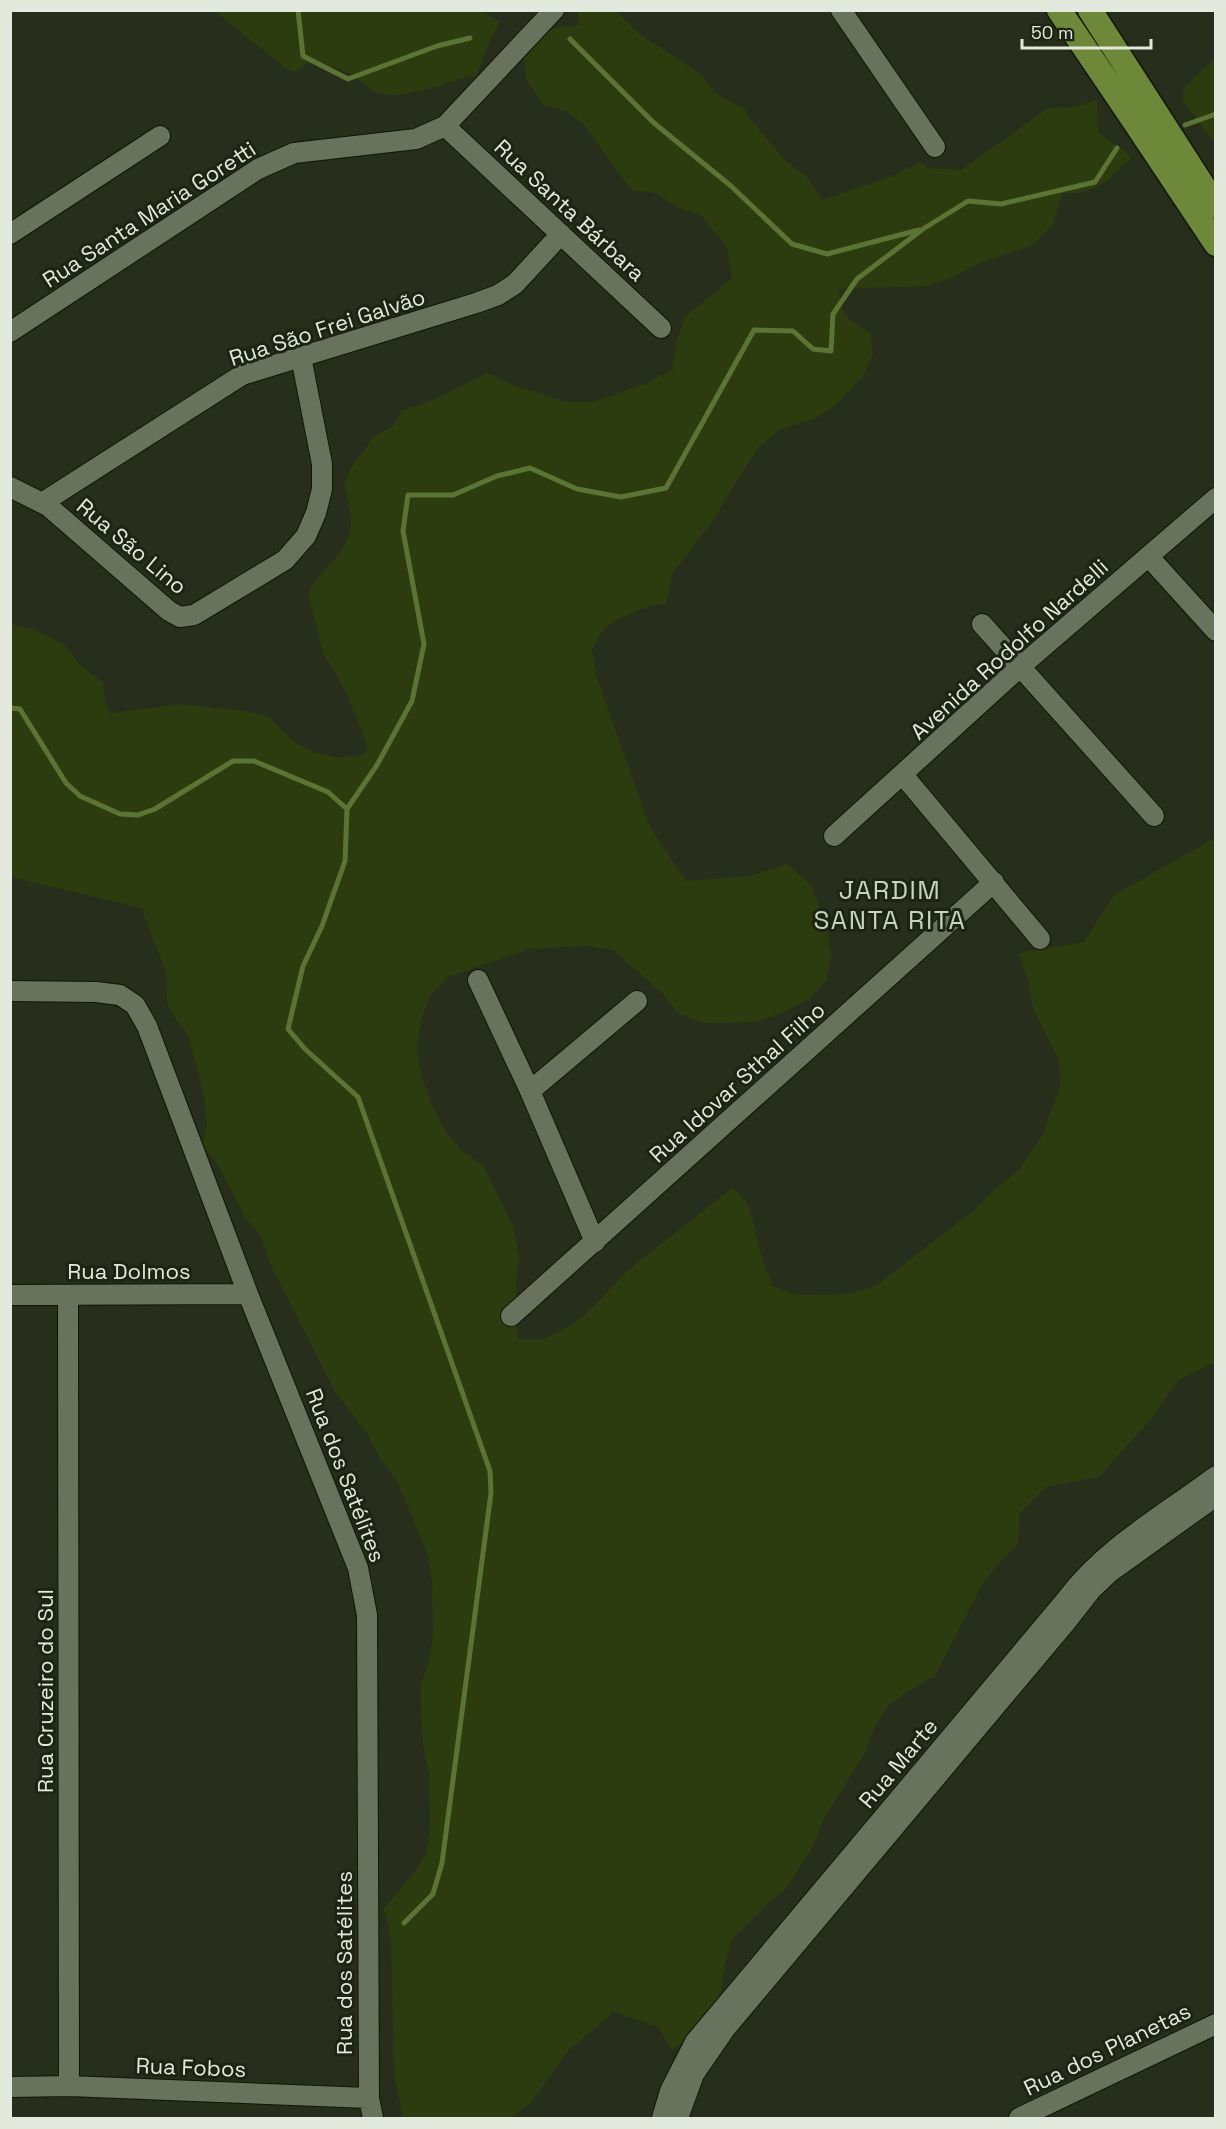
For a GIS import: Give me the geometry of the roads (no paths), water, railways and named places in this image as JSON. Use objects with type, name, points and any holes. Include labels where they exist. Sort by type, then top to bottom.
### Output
[{"type":"main road","points":[[1059,10],[1215,244]]},
{"type":"main road","points":[[1090,10],[1215,206]]},
{"type":"street","name":"Rua Santa Maria Goretti","points":[[10,332],[258,169],[294,153],[416,140],[445,126],[554,10]]},
{"type":"street","points":[[841,10],[935,147]]},
{"type":"street","name":"Rua Santa Bárbara","points":[[445,126],[661,328]]},
{"type":"street","points":[[10,234],[160,136]]},
{"type":"street","name":"Rua São Frei Galvão","points":[[42,503],[242,375],[498,295],[515,284],[561,234]]},
{"type":"street","name":"Rua São Lino","points":[[10,487],[48,506],[170,611],[180,617],[195,615],[285,560],[306,536],[316,513],[322,489],[322,464],[301,357]]},
{"type":"street","name":"Avenida Rodolfo Nardelli","points":[[834,836],[1020,667],[1215,498]]},
{"type":"street","points":[[1149,557],[1215,631]]},
{"type":"street","points":[[982,624],[1154,816]]},
{"type":"street","points":[[903,775],[1040,939]]},
{"type":"street","name":"Rua Idovar Sthal Filho","points":[[511,1316],[994,882]]},
{"type":"street","points":[[478,980],[530,1091],[595,1242]]},
{"type":"street","name":"Rua dos Satélites","points":[[10,991],[96,992],[120,995],[135,1005],[147,1026],[248,1294],[358,1568],[367,1615],[369,2098],[373,2118]]},
{"type":"street","points":[[530,1091],[637,1001]]},
{"type":"street","name":"Rua Dolmos","points":[[10,1295],[248,1294]]},
{"type":"street","name":"Rua Cruzeiro do Sul","points":[[68,1295],[69,2086]]},
{"type":"street","name":"Rua Marte","points":[[662,2118],[670,2091],[695,2042],[1065,1601],[1080,1580],[1117,1548],[1215,1484]]},
{"type":"street","name":"Rua Marte","points":[[678,2118],[694,2074],[725,2029],[1091,1590],[1215,1484]]},
{"type":"street","name":"Rua dos Planetas","points":[[1019,2118],[1215,2024]]},
{"type":"street","name":"Rua Fobos","points":[[10,2086],[69,2086],[369,2098]]},
{"type":"waterway","points":[[298,10],[303,56],[348,79],[437,46],[470,38]]},
{"type":"waterway","points":[[570,39],[654,123],[731,186],[792,244],[827,254],[919,230]]},
{"type":"waterway","points":[[1185,125],[1216,114]]},
{"type":"waterway","points":[[404,1923],[433,1894],[442,1863],[491,1493],[490,1471],[358,1097],[305,1049],[288,1029],[303,966],[322,926],[345,861],[347,809],[377,765],[412,701],[424,644],[403,531],[408,495],[453,495],[497,476],[530,468],[577,489],[621,497],[666,488],[754,330],[793,331],[813,349],[831,351],[833,314],[857,279],[923,229],[968,201],[1001,204],[1095,182],[1117,148]]},
{"type":"waterway","points":[[10,708],[20,709],[66,783],[80,796],[120,814],[138,815],[155,809],[233,761],[254,761],[328,792],[347,809]]},
{"type":"district","name":"JARDIM SANTA RITA","points":[[890,905]]}]
